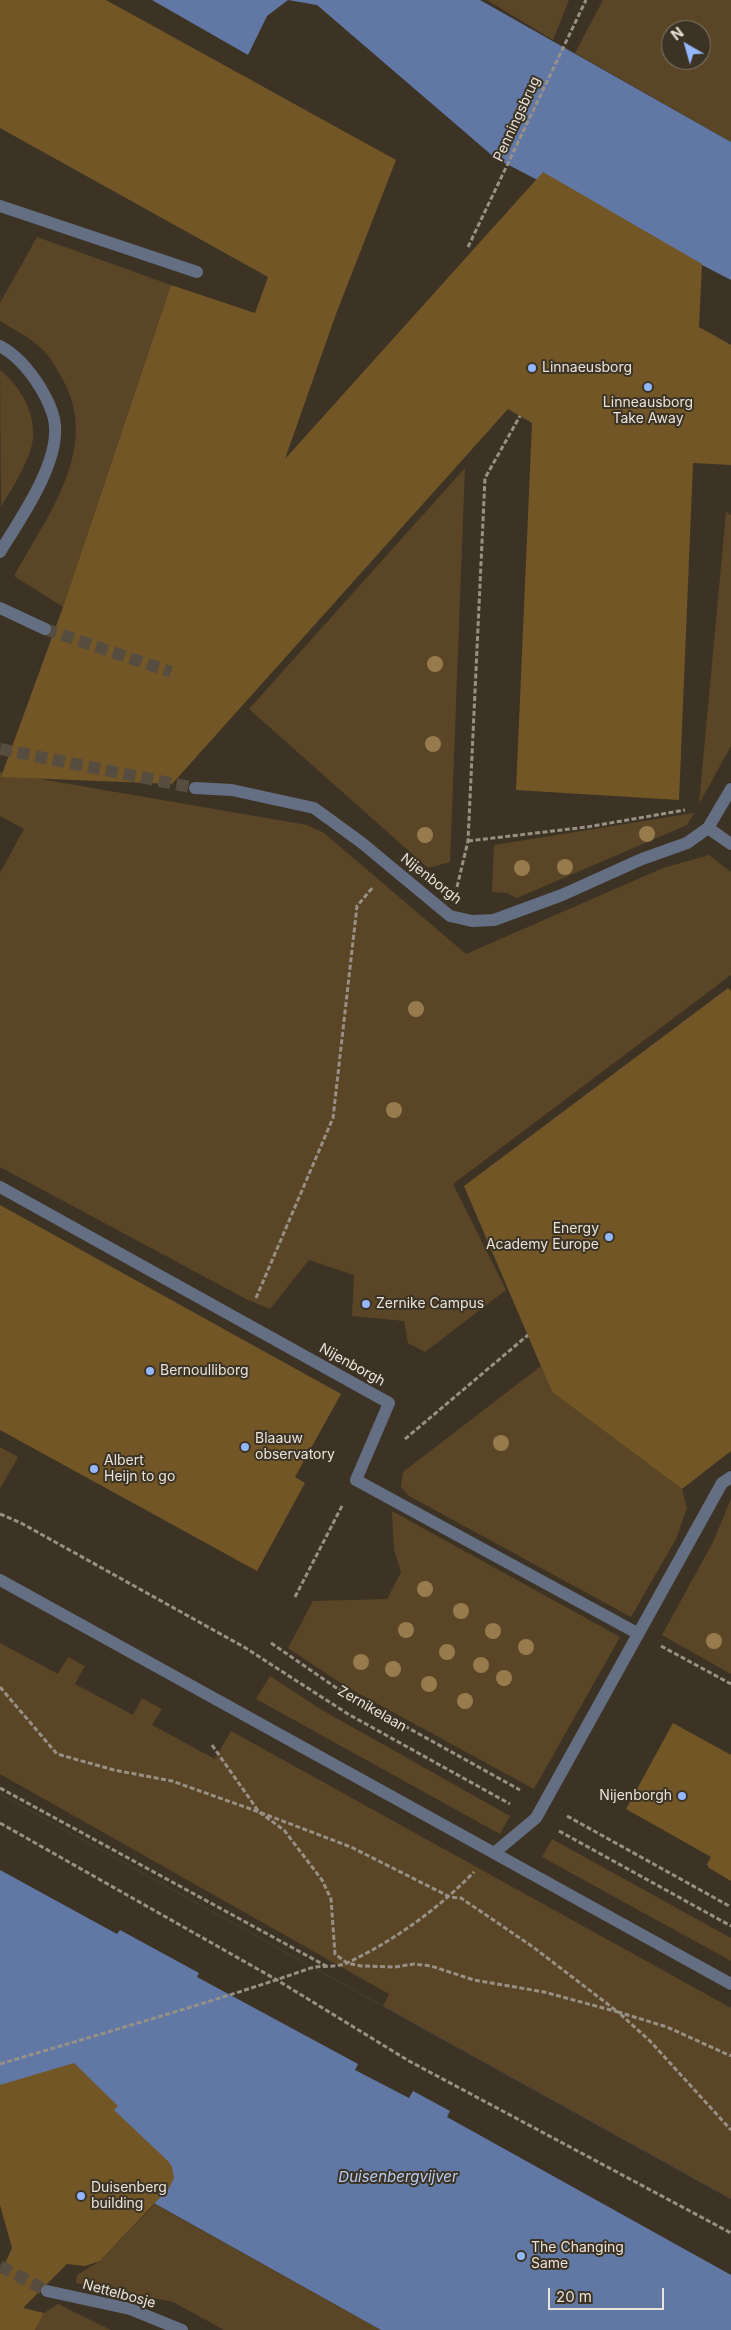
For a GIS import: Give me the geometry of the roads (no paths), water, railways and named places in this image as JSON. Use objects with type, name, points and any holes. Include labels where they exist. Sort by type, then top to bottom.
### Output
[{"type":"street","points":[[0,206],[196,272]]},
{"type":"street","points":[[0,346],[20,361],[33,376],[51,409],[55,426],[49,459],[42,478],[0,552]]},
{"type":"street","points":[[0,608],[45,629]]},
{"type":"street","name":"Nijenborgh","points":[[195,788],[232,790],[314,808],[362,843],[450,916],[472,921],[494,920],[562,896],[642,859],[687,843],[708,828],[731,789]]},
{"type":"street","points":[[708,828],[731,844]]},
{"type":"street","name":"Nijenborgh","points":[[0,1186],[245,1324],[389,1402],[356,1480],[637,1633]]},
{"type":"street","points":[[494,1853],[536,1818],[545,1804],[637,1633],[722,1484],[731,1477]]},
{"type":"street","points":[[0,1580],[731,1984]]},
{"type":"street","name":"Nettelbosje","points":[[47,2291],[130,2309],[182,2330]]},
{"type":"water","points":[[152,0],[288,0],[267,16],[248,55]]},
{"type":"water","points":[[288,0],[480,0],[731,142],[731,280],[495,158],[317,5]]},
{"type":"water","name":"Duisenbergvijver","points":[[0,1794],[731,2199],[731,2330],[381,2330],[0,2117]]},
{"type":"tunnel","points":[[45,629],[171,672]]},
{"type":"tunnel","points":[[0,749],[195,788]]},
{"type":"tunnel","points":[[0,2266],[47,2291]]},
{"type":"place","name":"Linnaeusborg","points":[[532,368]]},
{"type":"place","name":"Linneausborg Take Away","points":[[648,387]]},
{"type":"place","name":"Energy Academy Europe","points":[[609,1237]]},
{"type":"place","name":"Zernike Campus","points":[[366,1304]]},
{"type":"place","name":"Bernoulliborg","points":[[150,1371]]},
{"type":"place","name":"Blaauw observatory","points":[[245,1447]]},
{"type":"place","name":"Albert Heijn to go","points":[[94,1469]]},
{"type":"place","name":"Nijenborgh","points":[[682,1796]]},
{"type":"place","name":"Duisenberg building","points":[[81,2196]]},
{"type":"place","name":"The Changing Same","points":[[521,2256]]}]
